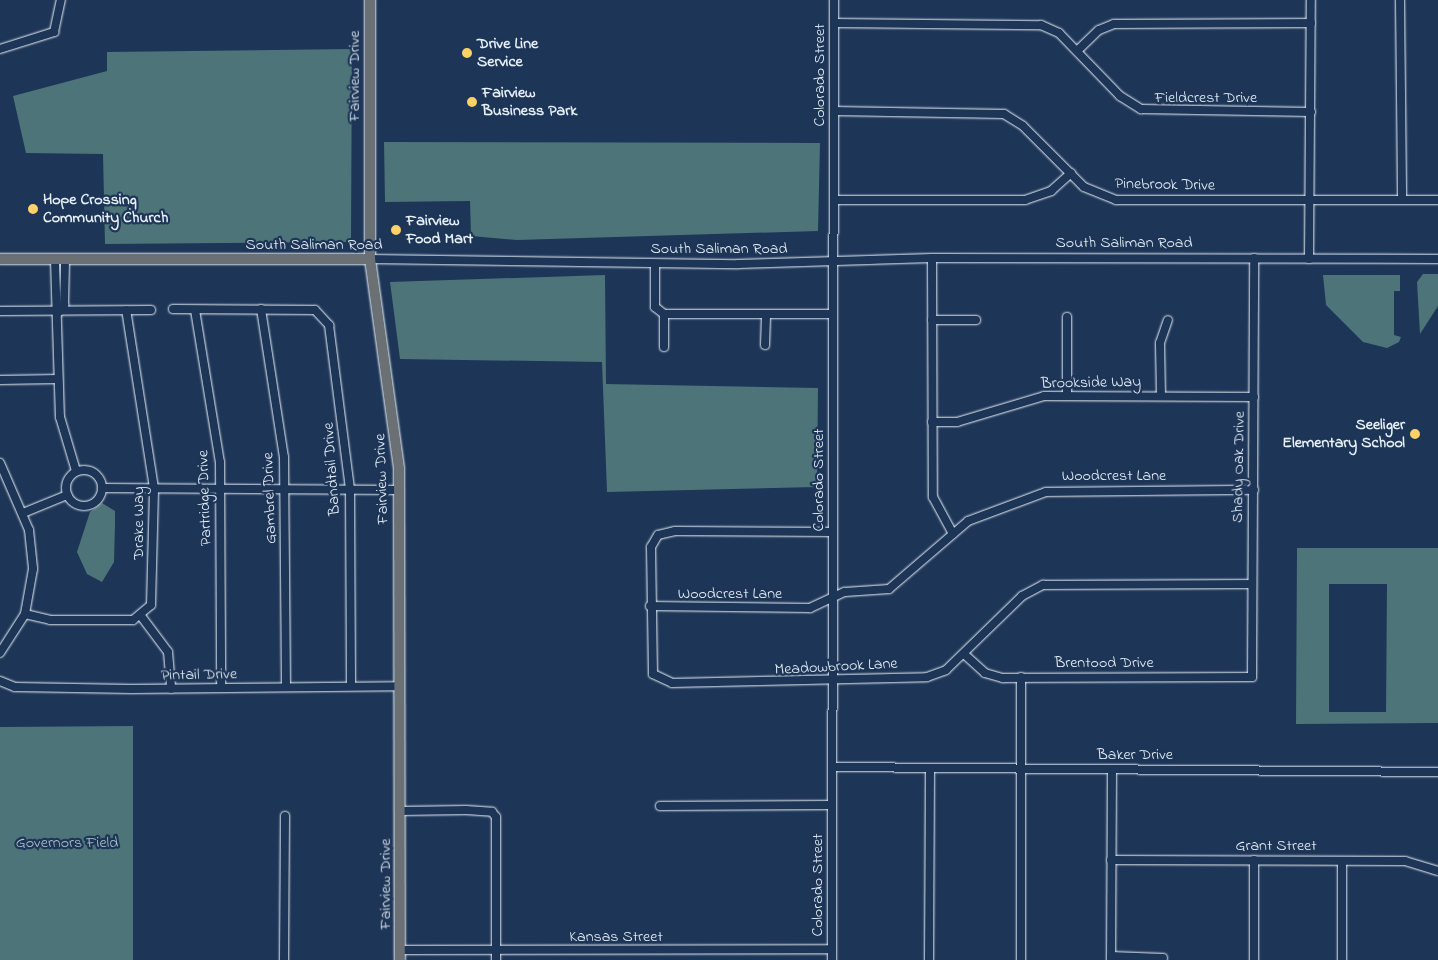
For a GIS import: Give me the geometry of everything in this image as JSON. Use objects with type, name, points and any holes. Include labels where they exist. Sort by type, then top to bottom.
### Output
[{"type":"main road","name":"Fairview Drive","points":[[370,0],[370,260],[395,421],[399,490],[400,955]]},
{"type":"main road","name":"South Saliman Road","points":[[0,260],[370,260]]},
{"type":"street","points":[[0,49],[54,32],[61,0]]},
{"type":"street","name":"Colorado Street","points":[[832,960],[834,0]]},
{"type":"street","points":[[1309,259],[1311,0]]},
{"type":"street","points":[[1400,0],[1402,200]]},
{"type":"street","name":"Fieldcrest Drive","points":[[834,23],[1030,23],[1059,33],[1130,105],[1152,113],[1311,112]]},
{"type":"street","points":[[1077,51],[1099,30],[1114,24],[1311,23]]},
{"type":"street","name":"Pinebrook Drive","points":[[834,111],[1004,114],[1023,126],[1094,193],[1116,200],[1438,200]]},
{"type":"street","points":[[834,200],[1024,200],[1051,190],[1071,173]]},
{"type":"street","points":[[932,258],[933,497],[953,534]]},
{"type":"street","name":"South Saliman Road","points":[[370,260],[655,264],[932,258],[1438,259]]},
{"type":"street","name":"Shady Oak Drive","points":[[1252,677],[1254,258]]},
{"type":"street","points":[[60,260],[64,288],[59,312],[58,379],[60,417],[76,471]]},
{"type":"street","points":[[59,312],[54,304],[54,289],[60,260]]},
{"type":"street","points":[[655,264],[655,307],[664,314],[833,314]]},
{"type":"street","points":[[54,289],[64,288]]},
{"type":"street","name":"Bandtail Drive","points":[[173,309],[315,310],[329,324],[350,490],[351,686]]},
{"type":"street","name":"Gambrel Drive","points":[[261,309],[284,457],[286,687]]},
{"type":"street","name":"Drake Way","points":[[126,310],[154,488],[151,605],[141,616]]},
{"type":"street","points":[[0,311],[151,310]]},
{"type":"street","name":"Partridge Drive","points":[[195,310],[220,487],[220,688]]},
{"type":"street","points":[[664,314],[664,347]]},
{"type":"street","points":[[765,345],[766,314]]},
{"type":"street","points":[[1067,317],[1067,396]]},
{"type":"street","points":[[932,320],[976,320]]},
{"type":"street","points":[[1161,396],[1160,343],[1168,320]]},
{"type":"street","points":[[0,380],[58,379]]},
{"type":"street","name":"Brookside Way","points":[[932,422],[962,421],[1029,398],[1067,396],[1254,397]]},
{"type":"street","points":[[0,463],[23,512],[33,569],[24,614],[0,653]]},
{"type":"street","points":[[76,471],[94,472],[102,488],[98,499],[87,506],[75,504],[67,495],[68,479],[76,471]]},
{"type":"street","points":[[102,488],[220,487],[399,490]]},
{"type":"street","name":"Woodcrest Lane","points":[[650,606],[810,608],[845,592],[898,586],[953,534],[975,517],[1055,490],[1254,490]]},
{"type":"street","points":[[23,512],[67,495]]},
{"type":"street","points":[[650,606],[651,547],[658,535],[833,532]]},
{"type":"street","name":"Meadowbrook Lane","points":[[650,606],[650,667],[658,680],[672,683],[832,683],[844,677],[936,676],[964,654],[1022,596],[1043,585],[1252,584]]},
{"type":"street","points":[[24,614],[50,620],[141,616],[168,652],[171,689]]},
{"type":"street","name":"Brentood Drive","points":[[964,654],[990,675],[1020,677],[1252,677]]},
{"type":"street","points":[[1020,677],[1021,960]]},
{"type":"street","name":"Pintail Drive","points":[[0,681],[15,687],[171,689],[400,686]]},
{"type":"street","name":"Baker Drive","points":[[832,767],[1438,772]]},
{"type":"street","points":[[929,960],[930,768]]},
{"type":"street","points":[[1112,769],[1111,958],[1163,958]]},
{"type":"street","points":[[660,806],[832,805]]},
{"type":"street","points":[[401,811],[494,814],[496,956]]},
{"type":"street","points":[[284,960],[285,816]]},
{"type":"street","name":"Grant Street","points":[[1111,860],[1405,861],[1438,871]]},
{"type":"street","points":[[1254,860],[1254,960]]},
{"type":"street","points":[[1342,861],[1342,960]]},
{"type":"street","name":"Kansas Street","points":[[400,955],[496,956],[832,949]]},
{"type":"green space","points":[[352,49],[351,242],[105,244],[103,154],[26,153],[13,96],[107,71],[107,52]]},
{"type":"green space","points":[[384,142],[820,143],[818,231],[517,240],[471,236],[470,201],[385,202]]},
{"type":"green space","points":[[1423,274],[1438,274],[1438,306],[1420,334],[1417,282]]},
{"type":"green space","points":[[605,275],[606,384],[818,388],[817,487],[607,492],[602,362],[400,359],[390,282]]},
{"type":"green space","points":[[1323,275],[1400,275],[1400,291],[1394,291],[1394,335],[1401,337],[1399,342],[1387,348],[1363,342],[1326,305]]},
{"type":"green space","points":[[102,503],[115,511],[115,524],[114,562],[102,582],[87,574],[77,552],[90,512]]},
{"type":"green space","points":[[1297,548],[1438,548],[1438,723],[1296,724]],"holes":[[[1329,584],[1387,584],[1386,712],[1329,712]]]},
{"type":"green space","name":"Governors Field","points":[[133,726],[133,960],[0,960],[0,727]]},
{"type":"place","name":"Drive Line Service","points":[[467,53]]},
{"type":"place","name":"Fairview Business Park","points":[[472,102]]},
{"type":"place","name":"Hope Crossing Community Church","points":[[33,209]]},
{"type":"place","name":"Fairview Food Mart","points":[[396,230]]},
{"type":"place","name":"Seeliger Elementary School","points":[[1415,434]]}]
